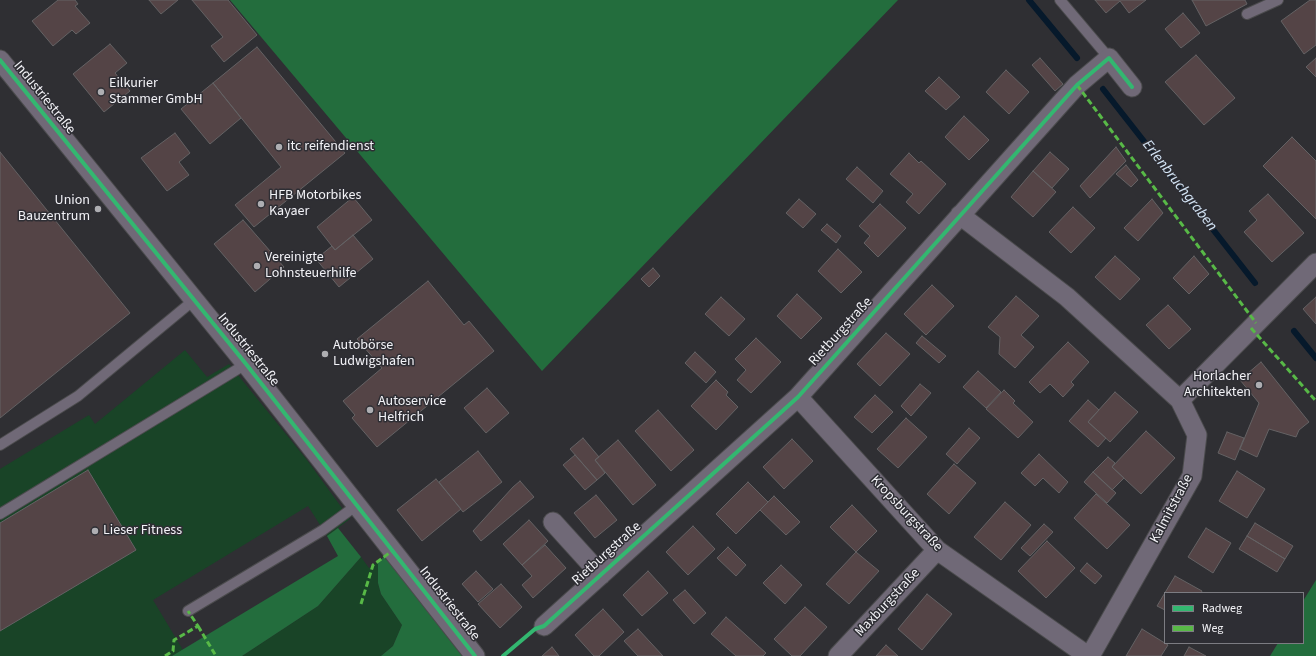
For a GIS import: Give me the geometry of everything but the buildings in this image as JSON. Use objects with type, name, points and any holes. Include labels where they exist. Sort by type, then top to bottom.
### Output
[{"type":"street","points":[[1109,58],[1132,87]]},
{"type":"street","name":"Rietburgstraße","points":[[544,626],[798,397],[1077,85],[1109,58]]},
{"type":"street","name":"Industriestraße","points":[[0,60],[246,364],[475,656]]},
{"type":"street","points":[[960,216],[1067,297],[1180,400],[1316,263]]},
{"type":"street","name":"Kropsburgstraße","points":[[798,397],[937,550],[1089,656]]},
{"type":"street","name":"Kalmitstraße","points":[[1089,656],[1192,476],[1197,435],[1180,400]]},
{"type":"street","name":"Rietburgstraße","points":[[553,522],[601,575]]},
{"type":"street","name":"Maxburgstraße","points":[[838,656],[937,550]]},
{"type":"lane","points":[[1060,0],[1109,58]]},
{"type":"lane","points":[[1247,14],[1278,0]]},
{"type":"lane","points":[[0,445],[78,396],[194,300]]},
{"type":"lane","points":[[0,514],[246,364]]},
{"type":"lane","points":[[188,611],[318,533],[357,505]]},
{"type":"green space","points":[[230,0],[898,0],[542,371]]},
{"type":"green space","name":"Lieser Fitness","points":[[185,350],[207,377],[229,364],[307,460],[350,519],[327,536],[308,506],[153,600],[183,650],[172,656],[0,656],[0,469],[89,415],[95,424]]},
{"type":"green space","points":[[338,528],[361,557],[318,606],[242,656],[172,656],[338,556],[327,536]]},
{"type":"green space","points":[[385,556],[462,656],[381,656],[393,646],[402,625],[381,594],[378,583],[378,562]]},
{"type":"green space","points":[[361,557],[369,568],[378,562],[378,583],[381,594],[402,625],[393,646],[381,656],[242,656],[318,606]]},
{"type":"green space","points":[[1316,580],[1316,656],[1270,656],[1277,644],[1304,644],[1304,599]]},
{"type":"waterway","name":"Erlenbruchgraben","points":[[1029,0],[1077,58]]},
{"type":"waterway","name":"Erlenbruchgraben","points":[[1103,89],[1255,283]]},
{"type":"waterway","name":"Erlenbruchgraben","points":[[1294,331],[1316,358]]},
{"type":"marked path","points":[[1077,85],[1256,323]]},
{"type":"marked path","points":[[1251,328],[1316,401]]},
{"type":"marked path","points":[[361,604],[373,565],[392,551]]},
{"type":"marked path","points":[[165,656],[173,651],[174,640],[198,626],[188,611]]},
{"type":"marked path","points":[[198,626],[216,656]]},
{"type":"cycle path","points":[[503,656],[535,629],[544,626],[798,397],[1077,85],[1109,58],[1132,87]]},
{"type":"cycle path","points":[[0,60],[246,364],[475,656]]},
{"type":"place","name":"Eilkurier Stammer GmbH","points":[[101,92]]},
{"type":"place","name":"itc reifendienst","points":[[279,147]]},
{"type":"place","name":"HFB Motorbikes Kayaer","points":[[261,204]]},
{"type":"place","name":"Union Bauzentrum","points":[[98,209]]},
{"type":"place","name":"Vereinigte Lohnsteuerhilfe","points":[[257,266]]},
{"type":"place","name":"Autobörse Ludwigshafen","points":[[325,354]]},
{"type":"place","name":"Horlacher Architekten","points":[[1259,385]]},
{"type":"place","name":"Autoservice Helfrich","points":[[370,410]]},
{"type":"place","name":"Lieser Fitness","points":[[95,531]]}]
